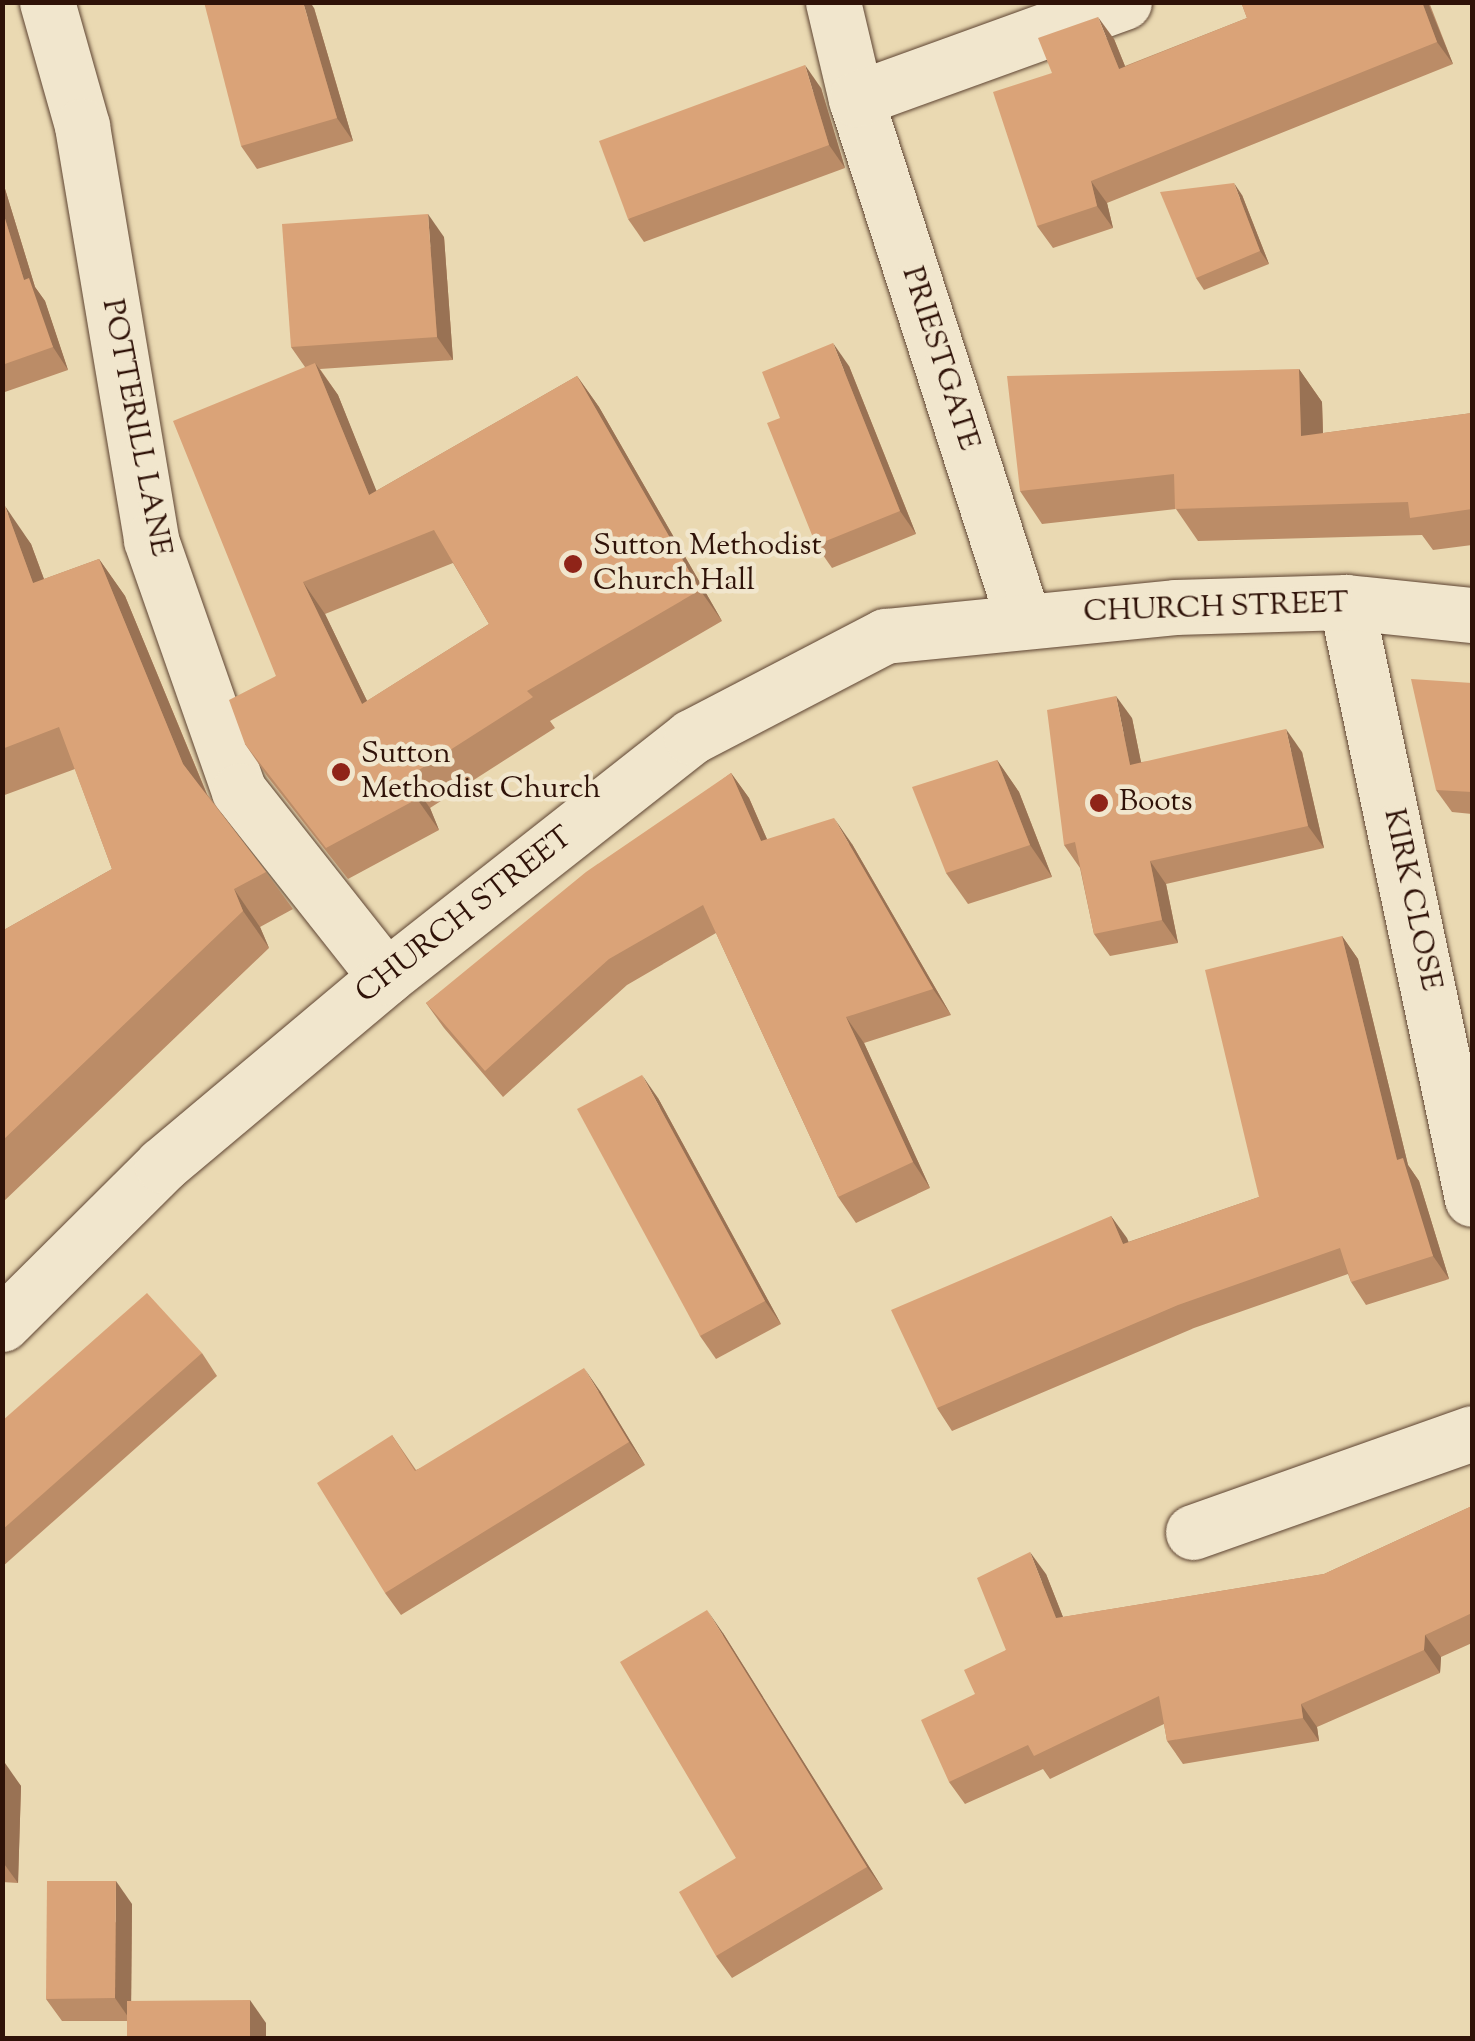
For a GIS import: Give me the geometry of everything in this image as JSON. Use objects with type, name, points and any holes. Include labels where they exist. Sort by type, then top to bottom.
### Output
[{"type":"street","name":"POTTERILL LANE","points":[[47,2],[82,126],[151,540],[232,774],[238,791],[386,977]]},
{"type":"street","name":"PRIESTGATE","points":[[832,2],[856,100],[1023,619]]},
{"type":"street","points":[[856,100],[1124,2]]},
{"type":"street","name":"CHURCH STREET","points":[[2,1324],[162,1165],[386,977],[691,737],[885,636],[1023,619],[1346,602],[1472,615]]},
{"type":"street","name":"KIRK CLOSE","points":[[1346,602],[1472,1199]]},
{"type":"street","points":[[1193,1532],[1472,1433]]},
{"type":"building","points":[[204,2],[303,2],[337,118],[241,146]]},
{"type":"building","points":[[1241,2],[1422,2],[1437,42],[1091,181],[1097,206],[1037,226],[993,92],[1052,73],[1038,38],[1098,17],[1119,69],[1247,18]]},
{"type":"building","points":[[805,65],[829,145],[628,219],[599,141]]},
{"type":"building","points":[[1234,183],[1260,251],[1196,278],[1160,192]]},
{"type":"building","points":[[2,209],[24,280],[29,278],[53,347],[2,365]]},
{"type":"building","points":[[428,214],[437,337],[291,347],[282,224]]},
{"type":"building","points":[[833,343],[900,511],[816,545],[767,423],[780,418],[762,372]]},
{"type":"building","points":[[315,363],[369,495],[577,376],[700,590],[527,691],[533,697],[408,777],[417,799],[326,848],[245,744],[229,700],[276,676],[173,421]],"holes":[[[434,530],[489,624],[362,704],[303,582]]]},
{"type":"building","points":[[1299,369],[1301,436],[1472,413],[1472,509],[1410,518],[1408,502],[1175,509],[1174,474],[1020,491],[1007,376]]},
{"type":"building","points":[[5,506],[33,583],[99,559],[183,764],[266,872],[234,889],[243,911],[2,1141],[2,931],[112,869],[59,727],[2,749]]},
{"type":"building","points":[[1411,679],[1472,683],[1472,792],[1436,790]]},
{"type":"building","points":[[1116,696],[1130,765],[1286,729],[1308,826],[1150,861],[1162,920],[1094,934],[1075,842],[1064,845],[1047,710]]},
{"type":"building","points":[[997,760],[1030,845],[946,873],[912,787]]},
{"type":"building","points":[[731,773],[761,841],[834,818],[933,989],[846,1017],[913,1162],[838,1197],[703,905],[609,959],[485,1071],[426,1003],[586,872]]},
{"type":"building","points":[[1342,936],[1397,1160],[1403,1158],[1433,1256],[1351,1282],[1340,1248],[1178,1305],[937,1408],[891,1310],[1111,1216],[1123,1244],[1259,1197],[1205,970]]},
{"type":"building","points":[[642,1075],[765,1301],[700,1336],[577,1109]]},
{"type":"building","points":[[147,1293],[202,1353],[2,1530],[2,1421]]},
{"type":"building","points":[[584,1368],[629,1442],[385,1593],[317,1483],[392,1435],[415,1471]]},
{"type":"building","points":[[1472,1506],[1472,1613],[1425,1635],[1424,1650],[1301,1704],[1303,1718],[1167,1741],[1159,1696],[1034,1756],[1028,1745],[949,1782],[921,1720],[975,1694],[964,1670],[1006,1650],[977,1578],[1030,1552],[1056,1618],[1324,1574]]},
{"type":"building","points":[[707,1610],[867,1867],[716,1956],[679,1892],[736,1858],[620,1662]]},
{"type":"building","points":[[2,1763],[5,1763],[2,1843]]},
{"type":"building","points":[[47,1881],[116,1881],[115,1998],[46,1999]]},
{"type":"building","points":[[250,2000],[250,2038],[127,2038],[127,2001]]},
{"type":"place","name":"Sutton Methodist Church Hall","points":[[573,564]]},
{"type":"place","name":"Sutton Methodist Church","points":[[341,772]]},
{"type":"place","name":"Boots","points":[[1099,803]]}]
